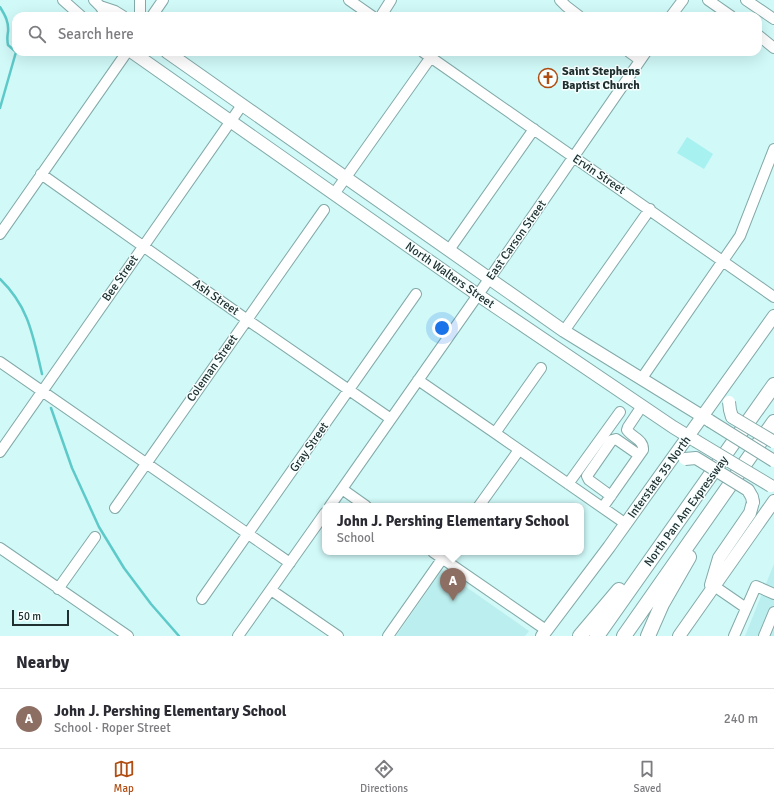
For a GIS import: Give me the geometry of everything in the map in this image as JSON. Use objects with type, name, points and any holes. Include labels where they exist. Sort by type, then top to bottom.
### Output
[{"type":"highway","name":"North Pan Am Expressway","points":[[597,636],[774,385]]},
{"type":"highway","name":"North Pan Am Expressway","points":[[624,636],[774,422]]},
{"type":"highway","points":[[580,636],[712,474]]},
{"type":"highway","points":[[648,636],[662,604],[728,488]]},
{"type":"main road","name":"North Walters Street","points":[[138,56],[478,295],[642,406],[773,487]]},
{"type":"main road","name":"North Walters Street","points":[[173,56],[564,331],[774,461]]},
{"type":"main road","name":"Interstate 35 North","points":[[544,633],[626,524],[651,488],[692,438],[774,316]]},
{"type":"main road","points":[[737,369],[729,395],[732,416],[774,442]]},
{"type":"main road","points":[[651,488],[685,459],[696,458],[748,490],[753,502],[750,513],[719,558],[711,590]]},
{"type":"main road","points":[[679,636],[774,501]]},
{"type":"street","points":[[63,0],[76,12]]},
{"type":"street","points":[[140,0],[140,12]]},
{"type":"street","points":[[155,12],[163,0]]},
{"type":"street","points":[[349,0],[366,12]]},
{"type":"street","points":[[384,12],[391,0]]},
{"type":"street","points":[[560,0],[574,12]]},
{"type":"street","points":[[674,12],[683,0]]},
{"type":"street","points":[[708,0],[725,12]]},
{"type":"street","points":[[746,0],[774,20]]},
{"type":"street","points":[[97,3],[104,12]]},
{"type":"street","points":[[97,3],[117,12]]},
{"type":"street","points":[[762,37],[773,47]]},
{"type":"street","points":[[0,234],[124,56]]},
{"type":"street","points":[[334,194],[426,56]]},
{"type":"street","name":"Ervin Street","points":[[430,56],[774,297]]},
{"type":"street","name":"East Carson Street","points":[[332,503],[643,56]]},
{"type":"street","name":"Bee Street","points":[[0,452],[242,105]]},
{"type":"street","points":[[449,250],[534,129]]},
{"type":"street","points":[[642,378],[740,236],[774,149]]},
{"type":"street","name":"Ash Street","points":[[42,174],[246,319],[391,419]]},
{"type":"street","points":[[564,331],[650,209]]},
{"type":"street","name":"Coleman Street","points":[[115,508],[246,319],[324,210]]},
{"type":"street","name":"Gray Street","points":[[202,599],[416,294]]},
{"type":"street","points":[[0,362],[290,563]]},
{"type":"street","points":[[495,433],[541,368]]},
{"type":"street","points":[[418,380],[626,524]]},
{"type":"street","points":[[603,507],[643,450],[641,442],[627,430],[642,406]]},
{"type":"street","points":[[568,484],[620,412]]},
{"type":"street","points":[[611,496],[589,480],[587,476],[591,470],[612,440],[616,439],[639,455]]},
{"type":"street","points":[[482,503],[519,450]]},
{"type":"street","points":[[342,489],[362,503]]},
{"type":"street","points":[[238,636],[322,517]]},
{"type":"street","points":[[58,589],[95,537]]},
{"type":"street","points":[[0,548],[128,636]]},
{"type":"street","points":[[388,636],[445,555],[544,633]]},
{"type":"street","points":[[734,636],[756,586],[774,594]]},
{"type":"street","points":[[271,590],[338,636]]},
{"type":"street","points":[[711,590],[746,608]]},
{"type":"street","points":[[767,635],[773,615]]},
{"type":"shaded area","points":[[687,137],[713,154],[704,169],[677,153]]},
{"type":"shaded area","points":[[774,564],[774,636],[745,636]]},
{"type":"shaded area","points":[[442,570],[529,631],[525,636],[396,636]]},
{"type":"waterway","points":[[0,7],[7,22],[8,45],[12,48]]},
{"type":"waterway","points":[[0,108],[15,56]]},
{"type":"waterway","points":[[0,279],[18,300],[24,311],[42,374]]},
{"type":"waterway","points":[[51,408],[72,468],[99,527],[124,568],[151,604],[179,636]]},
{"type":"place","name":"Saint Stephens Baptist Church","points":[[548,78]]},
{"type":"place","name":"John J. Pershing Elementary School","points":[[453,601]]}]
